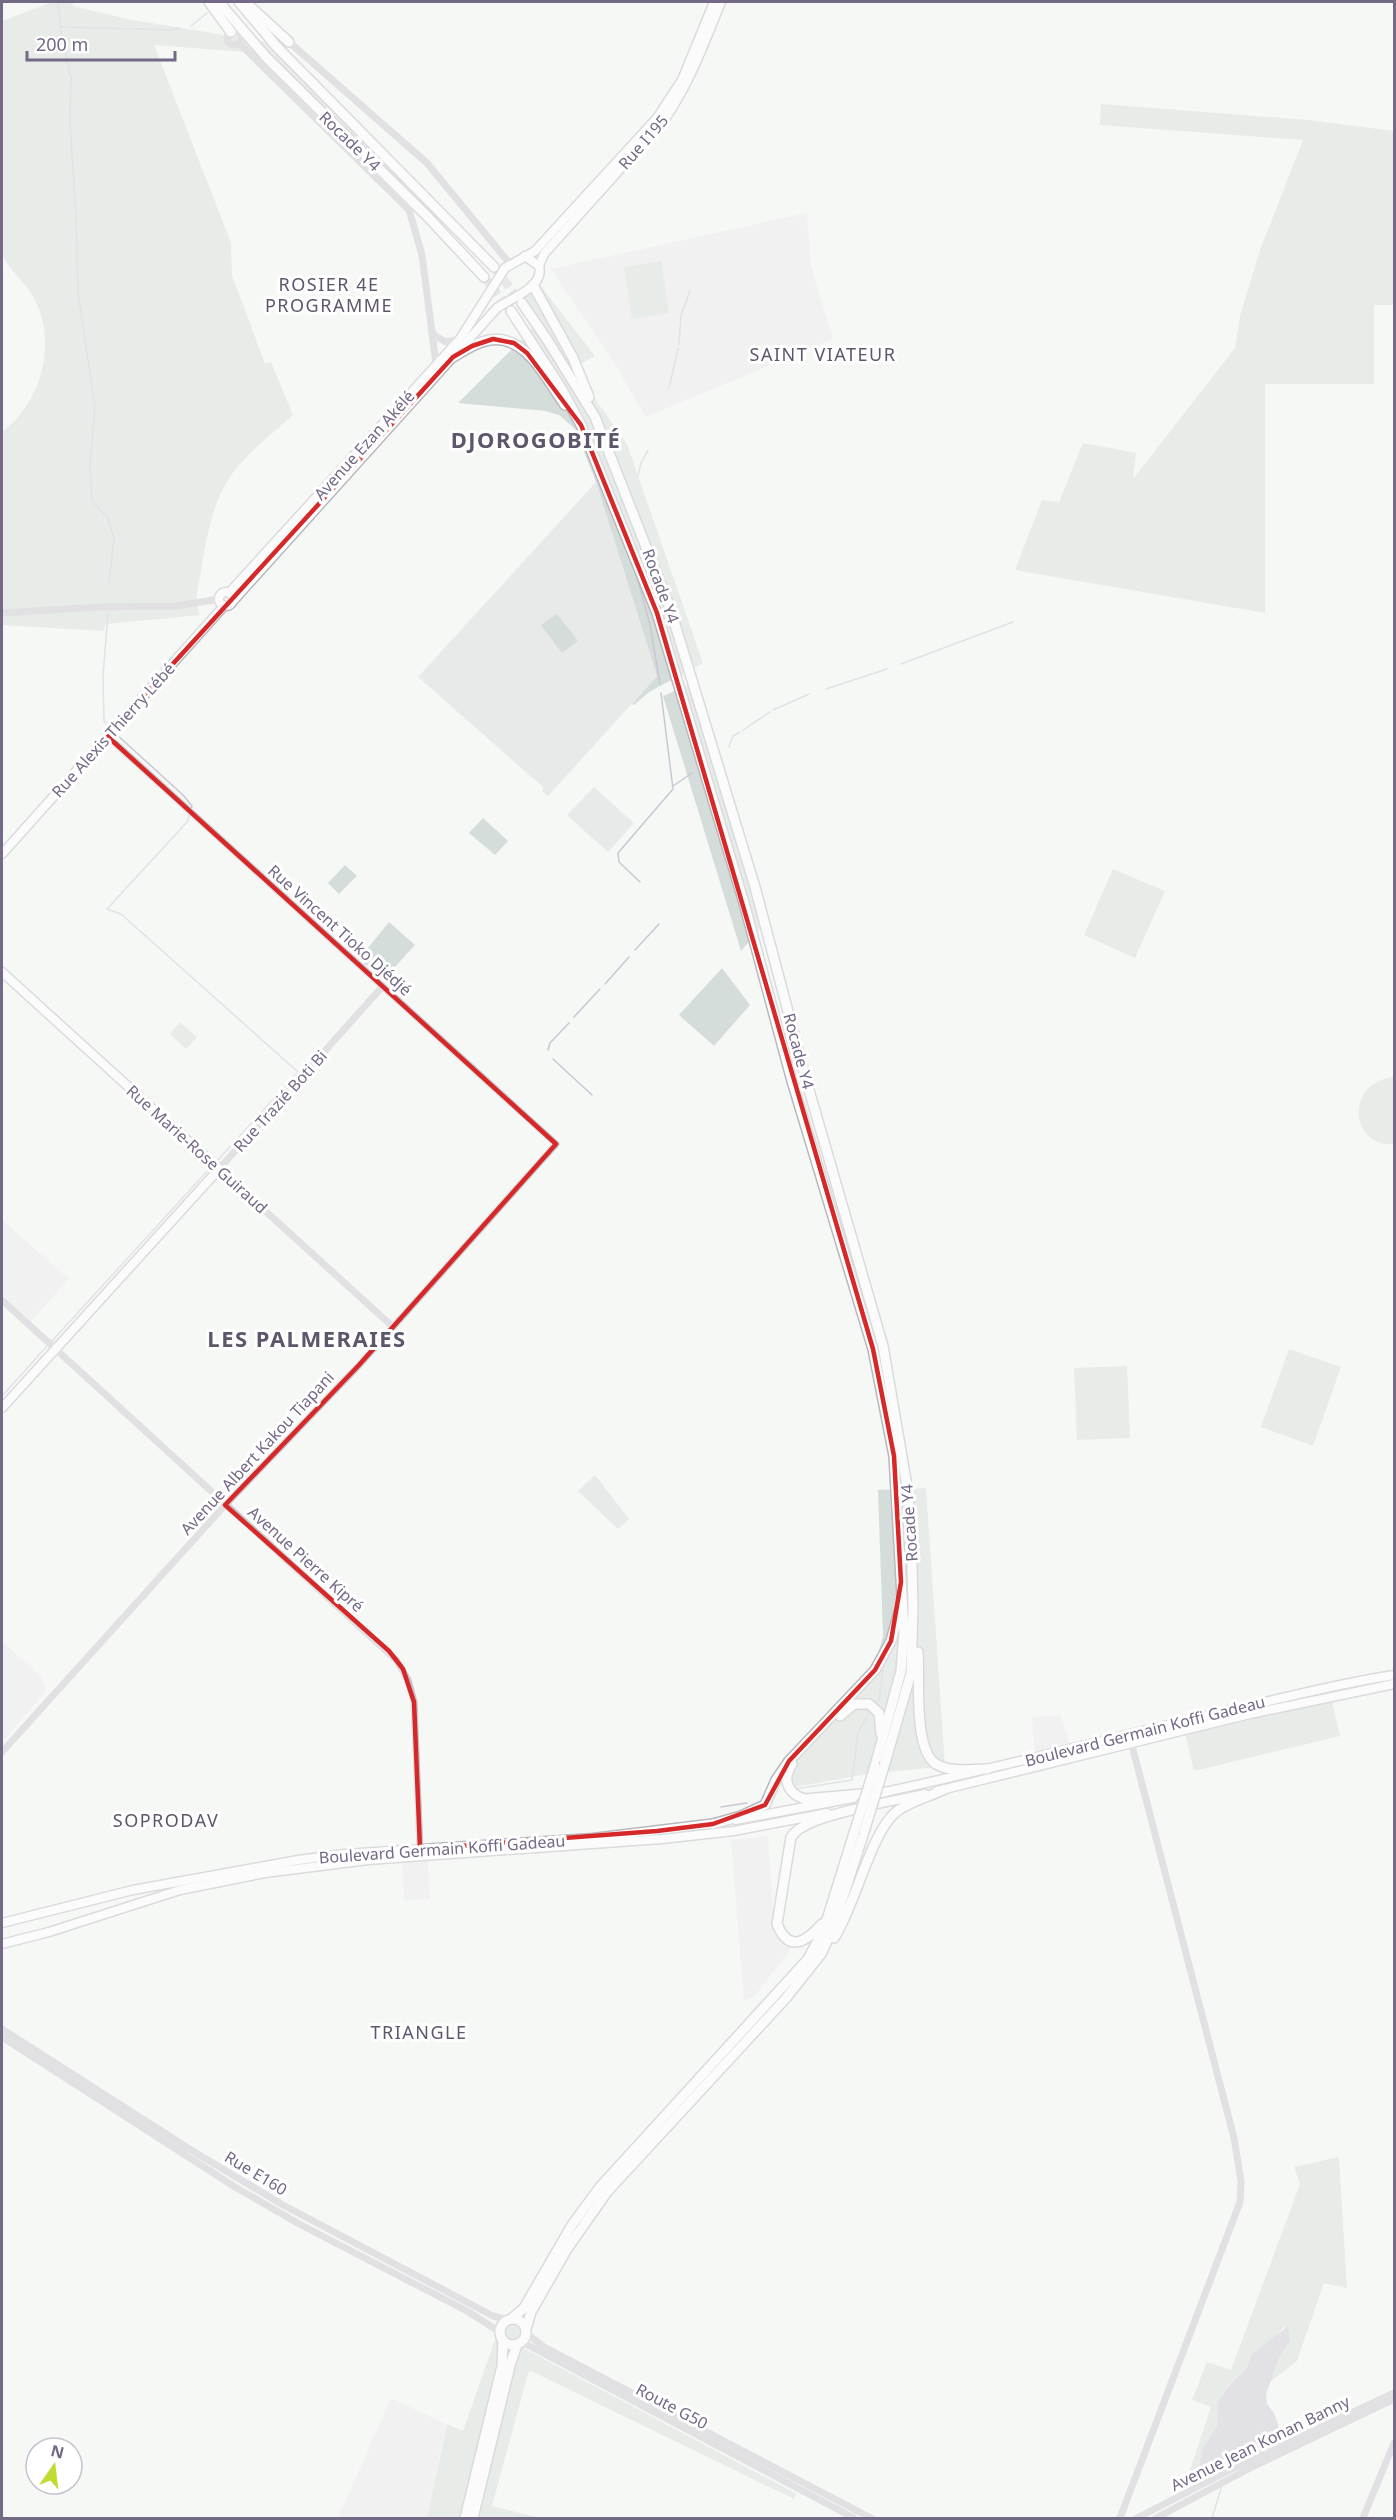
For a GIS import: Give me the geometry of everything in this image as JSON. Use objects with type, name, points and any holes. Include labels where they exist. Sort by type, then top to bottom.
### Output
[{"type":"highway","points":[[209,2],[231,32]]},
{"type":"highway","name":"Rocade Y4","points":[[219,2],[273,64],[426,215],[484,277]]},
{"type":"highway","name":"Rocade Y4","points":[[239,2],[277,47],[494,267]]},
{"type":"highway","points":[[245,2],[290,42]]},
{"type":"highway","points":[[533,285],[573,358],[595,417]]},
{"type":"highway","name":"Rocade Y4","points":[[522,303],[548,340],[595,417],[662,588],[688,663],[755,887],[807,1083],[883,1346],[907,1485],[911,1526],[913,1607],[911,1673],[859,1833]]},
{"type":"highway","name":"Rocade Y4","points":[[511,312],[561,388],[581,425],[657,613],[744,903],[792,1081],[873,1349],[894,1456],[904,1632],[902,1671],[879,1752],[880,1765]]},
{"type":"highway","points":[[453,357],[483,341],[502,339],[514,343],[527,353],[581,425]]},
{"type":"highway","points":[[713,1824],[741,1816],[765,1805],[776,1780],[789,1761],[875,1670],[885,1656],[896,1627],[901,1582]]},
{"type":"highway","points":[[913,1607],[924,1748],[929,1758],[943,1767],[953,1770],[987,1769]]},
{"type":"highway","points":[[879,1752],[882,1723],[879,1713],[869,1704],[854,1704],[791,1766],[786,1775],[787,1784],[796,1796],[804,1799],[885,1792]]},
{"type":"highway","points":[[473,2518],[511,2362],[523,2337],[531,2312],[567,2249],[607,2192],[786,1998],[821,1954],[843,1922],[889,1819],[905,1806],[943,1790]]},
{"type":"highway","points":[[831,1909],[813,1935],[803,1941],[794,1943],[780,1932],[777,1919],[791,1837],[798,1829],[811,1823],[867,1806]]},
{"type":"highway","points":[[821,1954],[833,1928],[859,1833]]},
{"type":"highway","points":[[465,2518],[502,2366],[502,2324],[524,2308],[566,2235],[600,2187],[801,1968],[818,1942],[859,1833]]},
{"type":"highway","points":[[510,2319],[520,2321],[523,2337]]},
{"type":"highway","points":[[501,2336],[507,2344],[523,2337]]},
{"type":"main road","name":"Rue I195","points":[[489,289],[510,264],[535,251],[663,110],[682,80],[714,2]]},
{"type":"main road","name":"Rue I195","points":[[533,285],[538,279],[539,266],[544,254],[665,119],[678,100],[699,59],[721,2]]},
{"type":"main road","points":[[525,256],[539,266]]},
{"type":"main road","points":[[489,289],[493,300],[502,304],[533,285]]},
{"type":"main road","name":"Avenue Ezan Akélé","points":[[231,597],[460,339],[479,312],[489,289]]},
{"type":"main road","name":"Avenue Ezan Akélé","points":[[231,597],[502,304]]},
{"type":"main road","name":"Rue Alexis Thierry Lébé","points":[[2,854],[107,736],[221,602],[223,593],[231,597]]},
{"type":"main road","name":"Rue Marie-Rose Guiraud","points":[[2,972],[219,1169]]},
{"type":"main road","name":"Rue Trazié Boti Bi","points":[[2,1408],[219,1169]]},
{"type":"main road","name":"Boulevard Germain Koffi Gadeau","points":[[2,1944],[49,1932],[180,1890],[265,1872],[368,1860],[671,1838],[734,1831],[899,1800],[1130,1738],[1338,1686],[1395,1675]]},
{"type":"main road","name":"Boulevard Germain Koffi Gadeau","points":[[2,1923],[108,1895],[221,1872],[322,1857],[420,1848],[593,1838],[713,1824],[885,1792],[1130,1738],[1395,1684]]},
{"type":"street","points":[[231,32],[239,33],[241,37],[239,43],[409,210],[422,255],[436,364]]},
{"type":"street","points":[[290,42],[426,163],[510,264]]},
{"type":"street","points":[[432,331],[435,336],[446,342],[460,339]]},
{"type":"street","points":[[2,613],[221,602]]},
{"type":"street","name":"Rue Vincent Tioko Djédjé","points":[[107,736],[556,1144]]},
{"type":"street","name":"Rue Trazié Boti Bi","points":[[219,1169],[382,987]]},
{"type":"street","name":"Avenue Albert Kakou Tiapani","points":[[2,1752],[225,1505],[359,1365],[556,1144]]},
{"type":"street","name":"Rue Marie-Rose Guiraud","points":[[219,1169],[392,1326]]},
{"type":"street","name":"Avenue Pierre Kipré","points":[[2,1300],[225,1505],[389,1651],[403,1669],[414,1702],[420,1848]]},
{"type":"street","points":[[1120,2518],[1242,2193],[1234,2138],[1130,1738]]},
{"type":"street","name":"Rue E160","points":[[2,2029],[191,2150],[283,2205],[493,2316],[510,2319]]},
{"type":"street","name":"Rue E160","points":[[2,2037],[235,2187],[313,2231],[467,2311],[501,2336]]},
{"type":"street","name":"Route G50","points":[[523,2337],[809,2491]]},
{"type":"street","name":"Avenue Jean Konan Banny","points":[[1156,2518],[1222,2480],[1232,2469],[1395,2393]]},
{"type":"street","name":"Avenue Jean Konan Banny","points":[[1137,2518],[1395,2399]]},
{"type":"street","points":[[1363,2518],[1395,2443]]},
{"type":"street","points":[[809,2491],[854,2518]]},
{"type":"street","points":[[809,2491],[871,2518]]},
{"type":"highlighted area","points":[[493,339],[514,343],[527,353],[581,425],[657,613],[873,1349],[894,1456],[901,1582],[891,1641],[875,1670],[789,1761],[765,1805],[756,1810],[713,1824],[657,1831],[420,1849],[414,1702],[403,1669],[389,1651],[225,1505],[359,1365],[556,1144],[107,736],[453,357],[472,346]]},
{"type":"shaded area","points":[[53,2],[72,2],[73,6],[127,19],[278,44],[401,177],[401,206],[245,52],[154,45],[231,243],[232,275],[265,364],[271,362],[293,415],[236,468],[223,489],[209,529],[198,587],[197,604],[200,615],[106,624],[103,631],[2,625],[2,432],[28,404],[37,386],[45,348],[44,329],[39,310],[31,293],[6,262],[2,253],[2,21]]},
{"type":"shaded area","points":[[1101,104],[1308,120],[1394,131],[1394,305],[1374,305],[1374,384],[1265,384],[1265,613],[1015,570],[1042,500],[1059,502],[1083,443],[1136,453],[1133,479],[1235,348],[1240,316],[1260,250],[1303,140],[1100,125]]},
{"type":"shaded area","points":[[807,213],[811,266],[833,339],[646,417],[613,361],[551,269]]},
{"type":"shaded area","points":[[661,261],[669,313],[632,319],[624,267]]},
{"type":"shaded area","points":[[540,285],[595,356],[573,368],[627,444],[703,663],[649,692],[634,705],[632,704],[657,676],[596,482],[575,429],[559,415],[545,411],[458,403],[532,329],[520,299]]},
{"type":"shaded area","points":[[596,482],[657,676],[548,796],[542,791],[544,788],[418,677]]},
{"type":"shaded area","points":[[557,614],[578,641],[562,653],[541,625]]},
{"type":"shaded area","points":[[698,681],[722,771],[768,919],[741,951],[663,696]]},
{"type":"shaded area","points":[[594,787],[634,823],[608,852],[567,815]]},
{"type":"shaded area","points":[[483,818],[508,841],[495,855],[469,833]]},
{"type":"shaded area","points":[[345,865],[357,876],[339,894],[328,883]]},
{"type":"shaded area","points":[[1113,869],[1165,891],[1135,958],[1084,935]]},
{"type":"shaded area","points":[[389,922],[415,945],[383,980],[359,959]]},
{"type":"shaded area","points":[[722,968],[750,1005],[714,1046],[679,1015]]},
{"type":"shaded area","points":[[180,1022],[197,1037],[186,1049],[170,1034]]},
{"type":"shaded area","points":[[1394,1077],[1394,1144],[1379,1142],[1368,1136],[1361,1126],[1359,1114],[1360,1101],[1367,1090],[1378,1081]]},
{"type":"shaded area","points":[[2,1220],[69,1279],[31,1321],[2,1294]]},
{"type":"shaded area","points":[[1289,1349],[1341,1367],[1313,1446],[1261,1427]]},
{"type":"shaded area","points":[[1127,1366],[1130,1438],[1077,1440],[1074,1368]]},
{"type":"shaded area","points":[[595,1475],[629,1519],[618,1529],[578,1491]]},
{"type":"shaded area","points":[[926,1488],[945,1766],[862,1775],[795,1787],[793,1786],[792,1760],[871,1680],[883,1636],[878,1490]]},
{"type":"shaded area","points":[[4,1643],[42,1678],[46,1691],[2,1742],[2,1645]]},
{"type":"shaded area","points":[[1332,1701],[1340,1736],[1194,1771],[1185,1733]]},
{"type":"shaded area","points":[[1060,1715],[1070,1745],[1035,1753],[1032,1717]]},
{"type":"shaded area","points":[[768,1836],[775,1932],[791,1949],[754,1997],[744,2001],[731,1840]]},
{"type":"shaded area","points":[[428,1862],[430,1899],[404,1900],[402,1863]]},
{"type":"shaded area","points":[[1339,2157],[1347,2288],[1324,2283],[1297,2361],[1270,2382],[1279,2358],[1290,2341],[1288,2326],[1252,2354],[1247,2367],[1225,2389],[1218,2403],[1217,2426],[1203,2448],[1205,2476],[1224,2466],[1236,2466],[1184,2488],[1211,2407],[1192,2400],[1207,2362],[1231,2370],[1300,2184],[1294,2167]]},
{"type":"shaded area","points":[[513,2322],[520,2325],[524,2334],[516,2344],[797,2494],[794,2499],[529,2370],[492,2506],[541,2518],[427,2518],[447,2424],[463,2431],[497,2334],[503,2336],[505,2327]]},
{"type":"shaded area","points":[[1288,2326],[1290,2341],[1279,2358],[1266,2394],[1267,2404],[1274,2413],[1282,2436],[1274,2446],[1236,2466],[1224,2466],[1205,2476],[1201,2475],[1200,2463],[1203,2448],[1217,2426],[1218,2403],[1225,2390],[1247,2367],[1252,2354]]},
{"type":"shaded area","points":[[391,2398],[446,2424],[427,2518],[338,2518]]},
{"type":"waterway","points":[[58,2],[61,32],[71,78],[70,123],[78,293],[95,406],[90,463],[92,501],[108,518],[114,539],[109,583]]},
{"type":"waterway","points":[[191,26],[207,13]]},
{"type":"waterway","points":[[61,27],[172,30],[180,28]]},
{"type":"waterway","points":[[679,344],[681,315],[690,291]]},
{"type":"waterway","points":[[669,388],[678,349]]},
{"type":"waterway","points":[[638,476],[641,463],[648,450]]},
{"type":"waterway","points":[[636,573],[650,625],[660,684]]},
{"type":"waterway","points":[[108,614],[103,676],[104,721],[110,727]]},
{"type":"waterway","points":[[901,664],[1013,622]]},
{"type":"waterway","points":[[826,689],[887,669]]},
{"type":"waterway","points":[[640,882],[619,862],[618,853],[673,789],[661,693]]},
{"type":"waterway","points":[[773,710],[809,694]]},
{"type":"waterway","points":[[743,730],[770,712]]},
{"type":"waterway","points":[[729,747],[733,736],[740,732]]},
{"type":"waterway","points":[[115,733],[183,795],[192,806],[191,809]]},
{"type":"waterway","points":[[673,786],[692,773]]},
{"type":"waterway","points":[[190,813],[187,822],[107,909],[121,914],[298,1072],[216,1162]]},
{"type":"waterway","points":[[635,950],[659,924]]},
{"type":"waterway","points":[[605,984],[629,957]]},
{"type":"waterway","points":[[574,1017],[600,989]]},
{"type":"waterway","points":[[548,1050],[550,1043],[569,1023]]},
{"type":"waterway","points":[[553,1059],[592,1095]]},
{"type":"waterway","points":[[52,1341],[210,1168]]},
{"type":"waterway","points":[[2,1396],[48,1345]]},
{"type":"waterway","points":[[879,1701],[883,1670]]},
{"type":"waterway","points":[[795,1789],[852,1780],[858,1733],[869,1713]]},
{"type":"waterway","points":[[721,1807],[747,1803]]},
{"type":"waterway","points":[[1212,2518],[1222,2485]]},
{"type":"tunnel","points":[[496,269],[520,302]]},
{"type":"tunnel","points":[[484,277],[511,311]]},
{"type":"district","name":"ROSIER 4E PROGRAMME","points":[[329,294]]},
{"type":"district","name":"SAINT VIATEUR","points":[[823,354]]},
{"type":"district","name":"DJOROGOBITÉ","points":[[536,439]]},
{"type":"district","name":"LES PALMERAIES","points":[[307,1338]]},
{"type":"district","name":"SOPRODAV","points":[[166,1820]]},
{"type":"district","name":"TRIANGLE","points":[[419,2032]]}]
